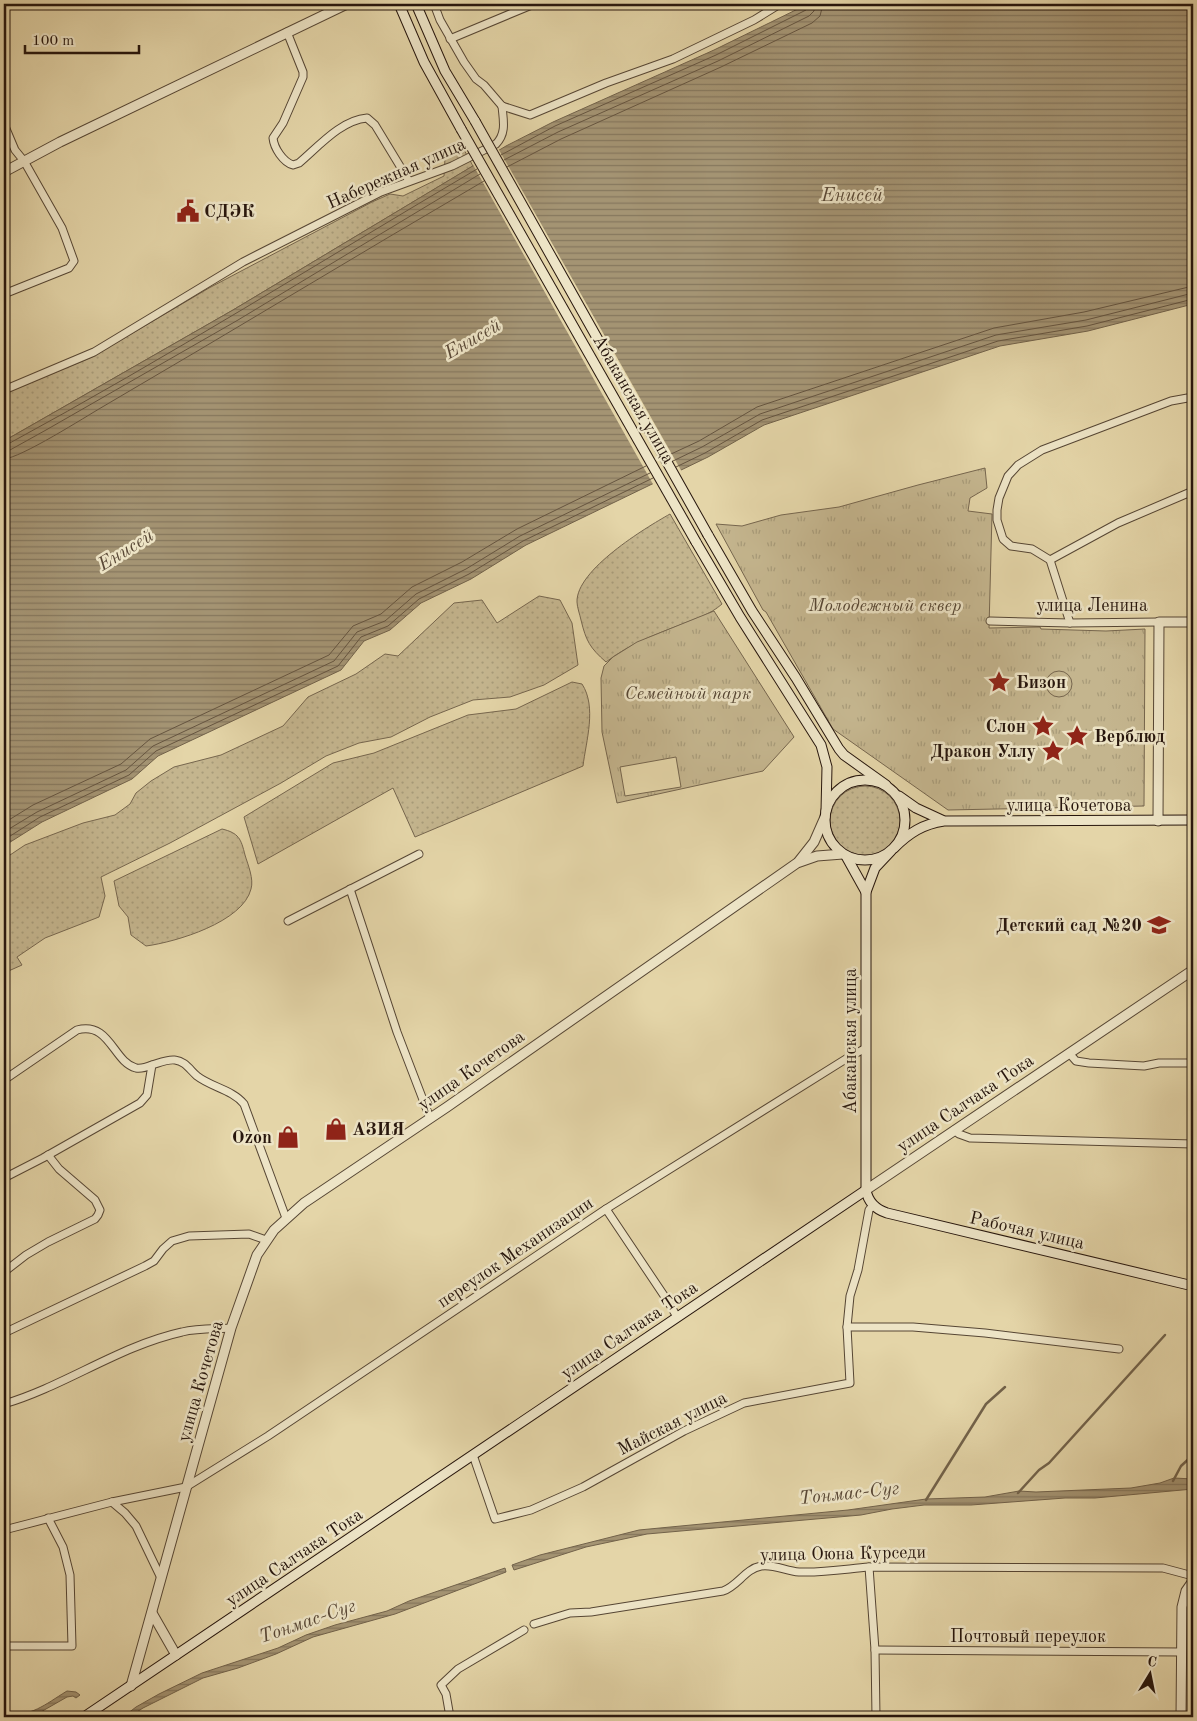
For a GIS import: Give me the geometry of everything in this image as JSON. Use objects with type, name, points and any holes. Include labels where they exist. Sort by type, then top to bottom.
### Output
[{"type":"main road","points":[[4,172],[347,4]]},
{"type":"main road","name":"Абаканская улица","points":[[399,4],[424,62],[696,542],[740,617],[821,745],[827,767],[825,814]]},
{"type":"main road","name":"Абаканская улица","points":[[416,4],[446,71],[752,610],[838,748],[844,755],[888,786]]},
{"type":"main road","points":[[1158,821],[1159,622]]},
{"type":"main road","name":"улица Ленина","points":[[1159,622],[1193,622]]},
{"type":"main road","points":[[872,780],[888,786],[899,798],[906,817],[902,837],[892,850],[877,859],[853,859],[844,855],[830,840],[826,831],[825,814],[835,793],[851,782],[872,780]]},
{"type":"main road","name":"улица Кочетова","points":[[888,786],[916,808],[944,821]]},
{"type":"main road","name":"улица Кочетова","points":[[797,863],[814,842],[825,814]]},
{"type":"main road","name":"улица Кочетова","points":[[892,850],[917,829],[944,821],[1193,820]]},
{"type":"main road","name":"Абаканская улица","points":[[866,1190],[866,892],[875,868],[892,850]]},
{"type":"main road","name":"Абаканская улица","points":[[844,855],[866,892]]},
{"type":"main road","name":"улица Кочетова","points":[[131,1686],[232,1328],[251,1269],[266,1240],[286,1218],[323,1190],[797,863],[817,856],[844,855]]},
{"type":"main road","name":"улица Салчака Тока","points":[[84,1717],[1193,970]]},
{"type":"main road","points":[[866,1190],[872,1205]]},
{"type":"main road","name":"Рабочая улица","points":[[872,1205],[887,1213],[1193,1286]]},
{"type":"main road","points":[[1181,1717],[1182,1607],[1186,1591],[1193,1581]]},
{"type":"main road","points":[[152,1613],[176,1656]]},
{"type":"street","points":[[434,4],[450,38],[476,79],[484,85],[502,106],[530,115],[606,83],[673,59],[754,20],[780,4]]},
{"type":"street","points":[[450,38],[534,4]]},
{"type":"street","points":[[287,32],[303,72],[303,77],[284,123],[273,138],[274,144],[286,162],[293,165],[299,163],[344,127],[360,118],[367,118],[375,125],[409,181]]},
{"type":"street","name":"Набережная улица","points":[[4,390],[94,352],[243,262],[381,192],[452,166],[496,144],[500,140],[504,126],[502,106]]},
{"type":"street","points":[[4,124],[15,150],[24,161],[62,228],[74,261],[69,268],[4,294]]},
{"type":"street","points":[[1070,623],[1050,560],[1032,549],[1011,546],[1004,541],[997,520],[999,498],[1008,476],[1018,465],[1042,450],[1171,401],[1193,397]]},
{"type":"street","points":[[1050,560],[1118,523],[1193,491]]},
{"type":"street","name":"улица Ленина","points":[[990,621],[1070,623],[1159,622]]},
{"type":"street","points":[[288,921],[419,854]]},
{"type":"street","points":[[350,889],[397,1032],[430,1118]]},
{"type":"street","points":[[4,1080],[77,1030],[85,1028],[93,1029],[99,1033],[129,1064],[135,1067],[141,1068],[175,1060],[182,1062],[197,1076],[240,1098],[258,1137],[286,1218]]},
{"type":"street","name":"переулок Механизации","points":[[186,1487],[276,1430],[606,1209],[848,1057],[866,1048]]},
{"type":"street","points":[[1069,1053],[1076,1060],[1090,1063],[1144,1066],[1159,1063],[1193,1063]]},
{"type":"street","points":[[4,1178],[140,1103],[147,1095],[152,1065]]},
{"type":"street","points":[[954,1130],[970,1138],[1193,1144]]},
{"type":"street","points":[[4,1272],[26,1255],[95,1219],[99,1214],[100,1208],[95,1200],[59,1169],[48,1155]]},
{"type":"street","points":[[872,1205],[869,1210],[858,1270],[850,1296],[847,1327],[913,1327],[985,1333],[1119,1349]]},
{"type":"street","points":[[606,1209],[677,1317]]},
{"type":"street","points":[[4,1333],[145,1266],[154,1261],[163,1248],[172,1241],[189,1236],[249,1234],[266,1240]]},
{"type":"street","name":"Майская улица","points":[[473,1455],[495,1519],[531,1510],[583,1487],[684,1430],[744,1403],[850,1383],[847,1327]]},
{"type":"street","points":[[4,1404],[35,1394],[119,1353],[180,1332],[194,1329],[232,1328]]},
{"type":"street","points":[[4,1530],[112,1502],[186,1487]]},
{"type":"street","points":[[112,1502],[136,1526],[161,1578]]},
{"type":"street","points":[[4,1646],[72,1646],[70,1575],[63,1547],[48,1518]]},
{"type":"street","name":"улица Оюна Курседи","points":[[534,1624],[570,1613],[591,1612],[723,1591],[730,1588],[751,1569],[770,1565],[798,1572],[822,1572],[869,1567],[1163,1568],[1193,1576]]},
{"type":"street","points":[[869,1567],[875,1650],[876,1717]]},
{"type":"street","points":[[450,1717],[446,1694],[441,1685],[458,1670],[524,1630]]},
{"type":"street","name":"Почтовый переулок","points":[[875,1650],[1182,1652]]},
{"type":"green space","points":[[463,148],[473,166],[233,310],[4,441],[4,394],[92,357],[209,288],[372,202],[390,194],[403,196],[444,176],[445,158]]},
{"type":"green space","name":"Молодежный сквер","points":[[985,468],[987,488],[970,498],[968,511],[992,514],[989,628],[1040,627],[1041,629],[1106,631],[1145,629],[1144,806],[948,810],[833,729],[766,612],[763,610],[716,524],[742,526],[781,515],[839,507]]},
{"type":"green space","points":[[670,514],[722,604],[707,614],[632,645],[606,662],[589,644],[585,633],[577,604],[580,590],[599,564],[614,551]]},
{"type":"green space","points":[[539,596],[560,600],[572,623],[578,665],[544,685],[510,697],[473,700],[430,717],[391,737],[359,743],[326,756],[281,783],[170,843],[101,877],[105,896],[99,917],[45,938],[17,957],[22,965],[4,973],[4,859],[25,845],[83,823],[115,815],[130,804],[136,793],[174,767],[221,755],[283,726],[308,697],[356,674],[385,654],[398,656],[454,603],[482,600],[497,623]]},
{"type":"green space","name":"Семейный парк","points":[[714,611],[794,737],[763,771],[617,803],[602,732],[601,678],[604,666],[613,657],[637,642]],"holes":[[[676,757],[681,787],[625,796],[620,767]]]},
{"type":"green space","points":[[1059,671],[1068,675],[1072,684],[1068,693],[1059,697],[1050,693],[1046,684],[1050,675]]},
{"type":"green space","points":[[572,682],[582,684],[589,703],[589,724],[583,766],[415,837],[393,788],[258,864],[244,817],[333,763],[374,753],[468,715],[516,709]]},
{"type":"green space","points":[[865,786],[878,789],[890,796],[897,808],[900,821],[897,834],[890,846],[878,853],[865,856],[852,853],[840,846],[833,834],[830,821],[833,808],[840,796],[852,789]]},
{"type":"green space","points":[[222,829],[236,835],[242,845],[252,881],[251,889],[245,901],[222,920],[207,928],[174,940],[146,946],[131,935],[128,917],[119,906],[114,881]]},
{"type":"water","name":"Енисей","points":[[808,4],[1193,4],[1193,304],[1088,331],[1000,346],[764,425],[708,457],[526,545],[471,579],[421,603],[390,630],[364,641],[341,670],[158,756],[132,779],[42,822],[4,846],[4,441],[233,310],[506,146],[553,122],[714,50]]},
{"type":"water","name":"Тонмас-Суг","points":[[1174,1478],[1193,1479],[1193,1489],[1095,1498],[1065,1498],[971,1505],[924,1505],[861,1515],[647,1534],[586,1547],[514,1570],[512,1565],[540,1555],[639,1530],[848,1510],[926,1499],[985,1497],[1019,1491],[1131,1488],[1160,1483]]},
{"type":"water","name":"Тонмас-Суг","points":[[505,1568],[506,1572],[395,1614],[313,1637],[276,1654],[203,1678],[129,1717],[123,1717],[159,1694],[202,1673],[278,1648],[306,1635],[335,1625],[387,1611],[409,1601]]},
{"type":"water","points":[[67,1691],[76,1692],[80,1695],[76,1698],[73,1696],[67,1697],[32,1717],[4,1717],[4,1714],[30,1712]]},
{"type":"pier","points":[[498,148],[682,472],[654,486],[472,163]]},
{"type":"waterway","points":[[1018,1493],[1039,1470],[1049,1463],[1165,1335]]},
{"type":"waterway","points":[[926,1500],[986,1404],[1005,1387]]},
{"type":"waterway","points":[[1173,1481],[1181,1466],[1193,1455]]},
{"type":"place","name":"СДЭК","points":[[188,211]]},
{"type":"place","name":"Бизон","points":[[999,682]]},
{"type":"place","name":"Слон","points":[[1043,726]]},
{"type":"place","name":"Верблюд","points":[[1077,736]]},
{"type":"place","name":"Дракон Уллу","points":[[1053,751]]},
{"type":"place","name":"Детский сад №20","points":[[1159,925]]},
{"type":"place","name":"АЗИЯ","points":[[336,1129]]},
{"type":"place","name":"Ozon","points":[[288,1137]]}]
